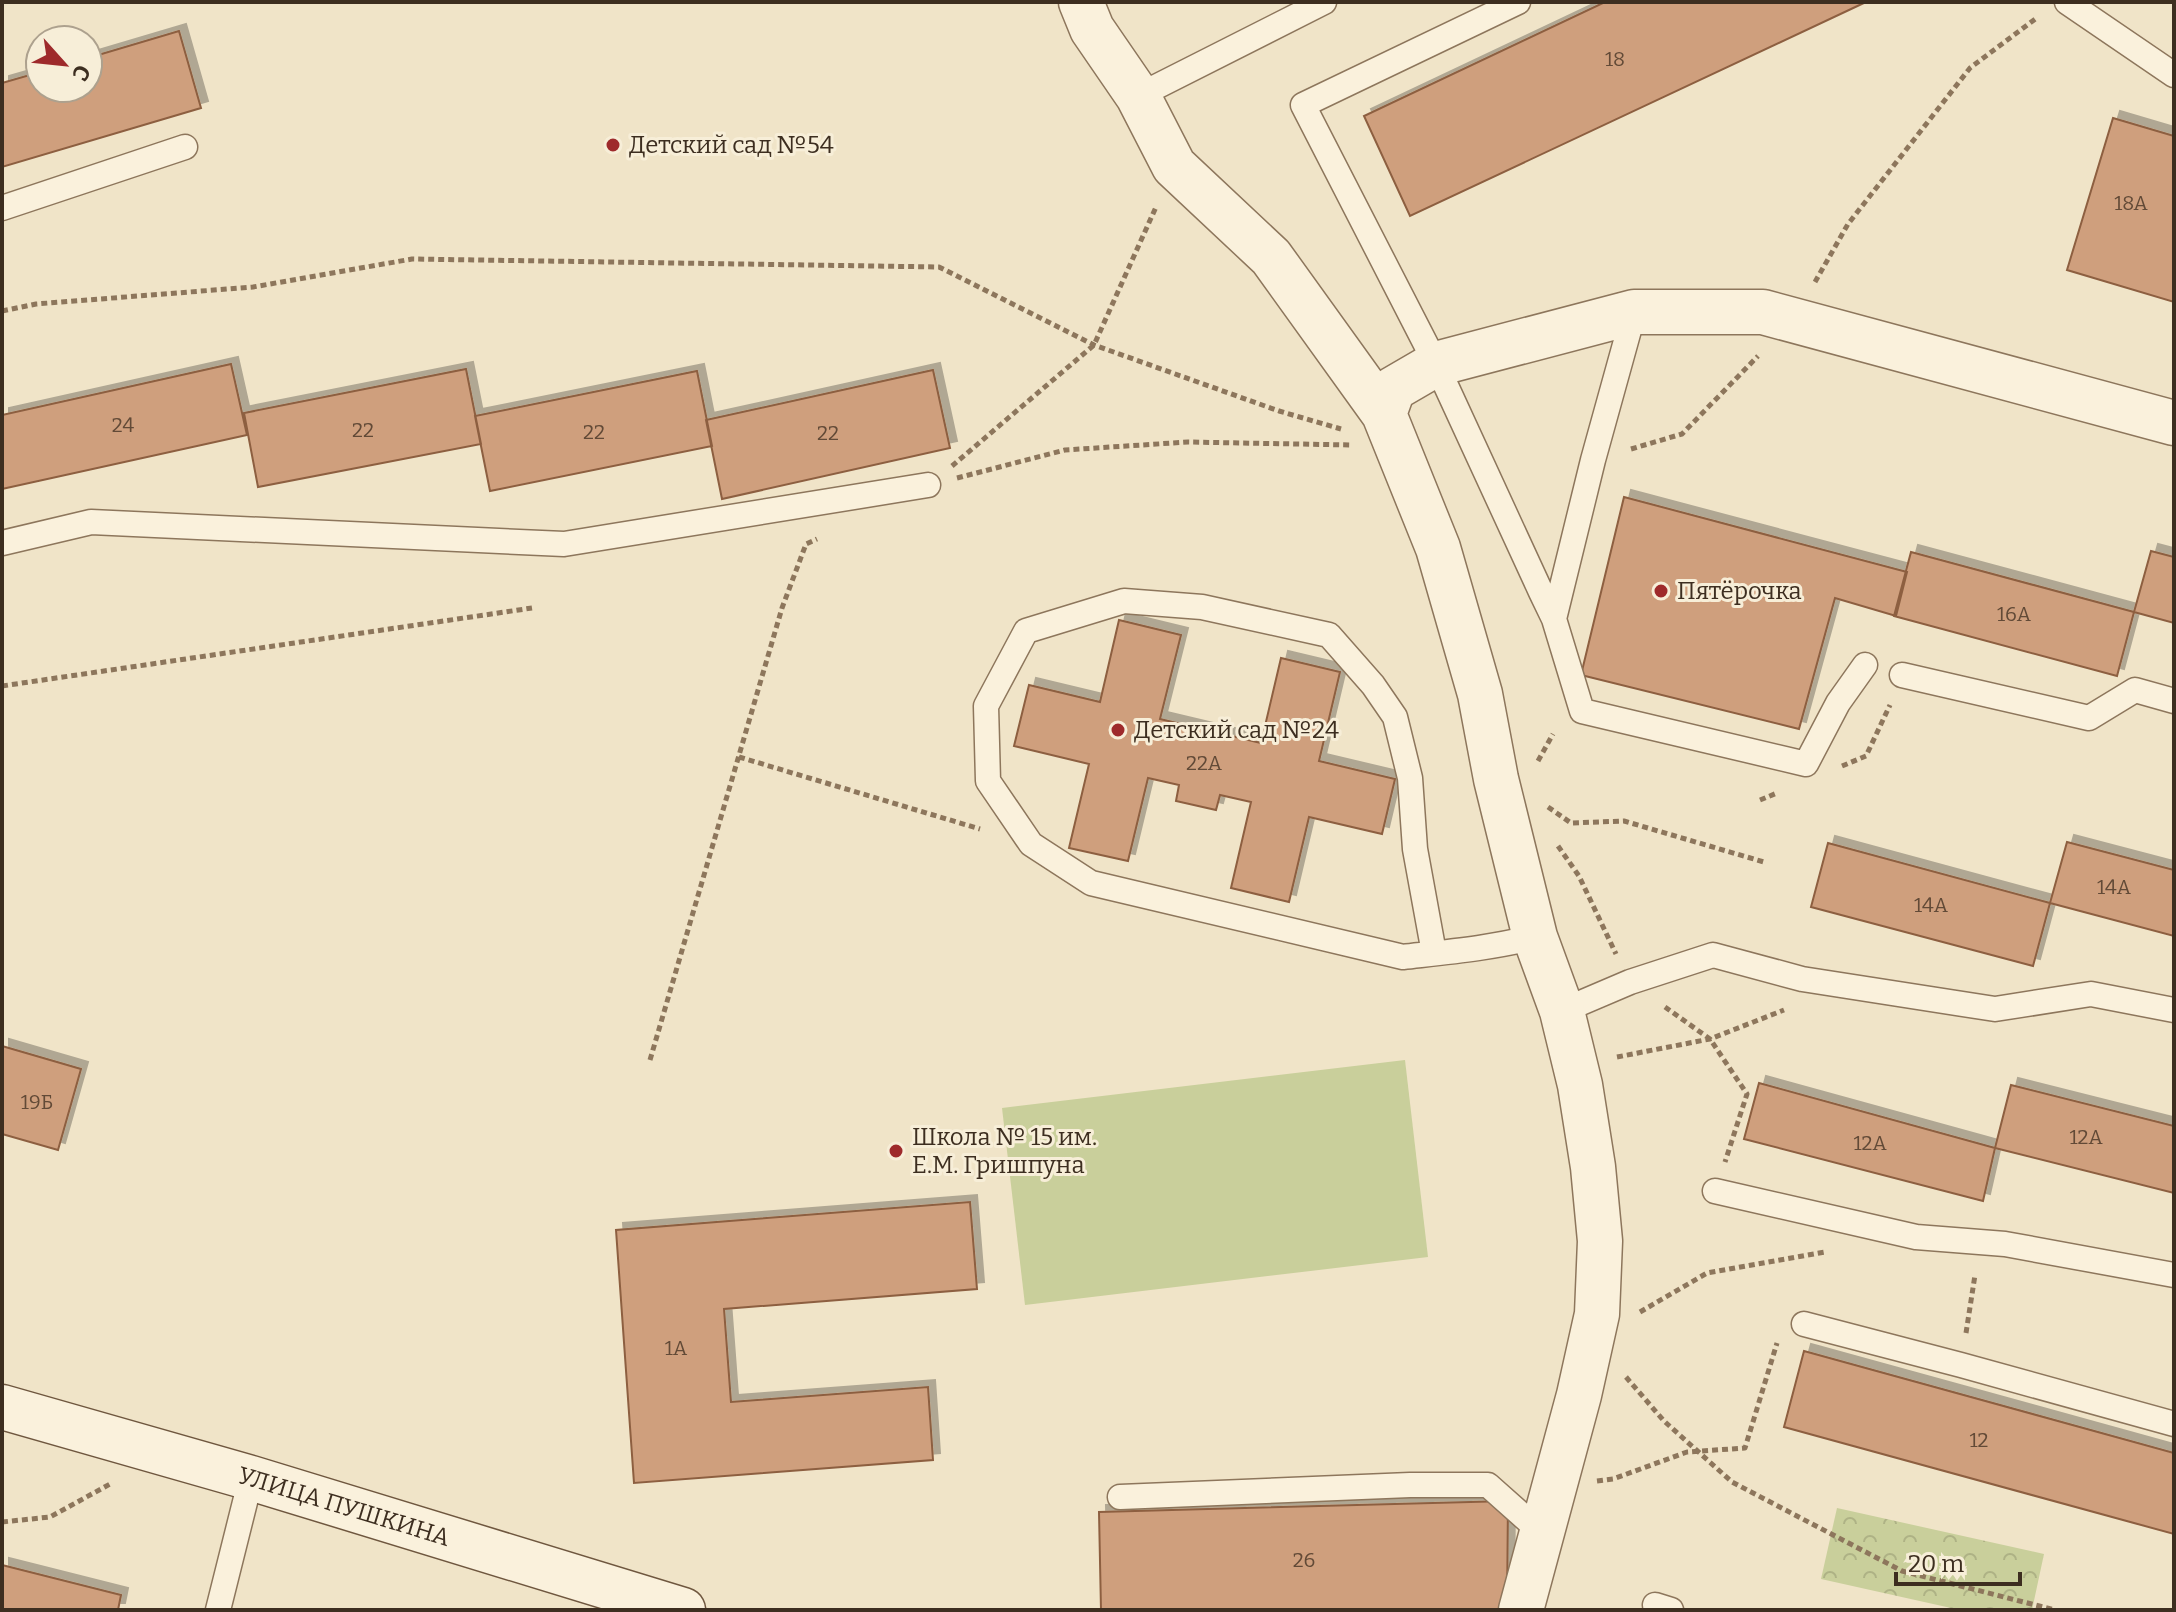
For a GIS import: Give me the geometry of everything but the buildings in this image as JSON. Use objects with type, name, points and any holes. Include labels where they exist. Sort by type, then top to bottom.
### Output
[{"type":"street","points":[[1081,2],[1092,29],[1138,96],[1174,166],[1271,257],[1390,429],[1438,548],[1480,694],[1496,779],[1535,937],[1562,1011],[1580,1085],[1593,1167],[1600,1241],[1597,1314],[1579,1395],[1521,1610]]},
{"type":"street","points":[[1390,429],[1393,389],[1436,364],[1634,312],[1763,312],[2174,423]]},
{"type":"street","name":"УЛИЦА ПУШКИНА","points":[[2,1407],[251,1478],[683,1610]]},
{"type":"lane","points":[[1138,96],[1324,2]]},
{"type":"lane","points":[[1518,2],[1303,105],[1436,364],[1554,619],[1582,711],[1806,764],[1838,703],[1865,665]]},
{"type":"lane","points":[[2057,7],[2174,75]]},
{"type":"lane","points":[[2,208],[185,147]]},
{"type":"lane","points":[[1554,619],[1634,312]]},
{"type":"lane","points":[[2,543],[91,522],[564,544],[928,485]]},
{"type":"lane","points":[[1434,953],[1415,849],[1410,778],[1395,717],[1373,685],[1329,635],[1202,607],[1124,601],[1026,631],[986,706],[988,781],[1031,844],[1091,883],[1403,957],[1434,953],[1509,943],[1535,937]]},
{"type":"lane","points":[[1902,675],[2089,718],[2135,690],[2174,701]]},
{"type":"lane","points":[[1562,1011],[1630,982],[1713,955],[1802,979],[1995,1009],[2091,994],[2174,1010]]},
{"type":"lane","points":[[1715,1191],[1916,1237],[2005,1244],[2174,1275]]},
{"type":"lane","points":[[1804,1324],[2174,1424]]},
{"type":"lane","points":[[218,1610],[251,1478]]},
{"type":"lane","points":[[1120,1497],[1410,1485],[1488,1485],[1543,1534]]},
{"type":"path","points":[[1593,460],[1682,434],[1793,320],[1848,224],[1970,68],[2057,7]]},
{"type":"path","points":[[928,485],[1094,345],[1174,166]]},
{"type":"path","points":[[2,311],[36,304],[253,287],[412,259],[939,267],[1094,345],[1279,411],[1390,429]]},
{"type":"path","points":[[928,485],[1065,450],[1390,429]]},
{"type":"path","points":[[650,1060],[782,608],[806,544],[820,538]]},
{"type":"path","points":[[2,686],[532,608]]},
{"type":"path","points":[[1866,756],[1886,717],[1902,675]]},
{"type":"path","points":[[1535,766],[1553,734]]},
{"type":"path","points":[[739,757],[1031,844]]},
{"type":"path","points":[[1539,801],[1571,823],[1624,821],[1764,862]]},
{"type":"path","points":[[1616,1058],[1710,1039],[1845,986]]},
{"type":"path","points":[[1631,1317],[1707,1273],[1826,1252]]},
{"type":"path","points":[[1965,1341],[1970,1297]]},
{"type":"path","points":[[1553,1489],[1613,1479],[1687,1452],[1745,1448],[1780,1332],[1804,1324]]},
{"type":"path","points":[[1623,1373],[1664,1421],[1732,1482],[1902,1571],[2055,1610]]},
{"type":"green space","points":[[1405,1060],[1428,1257],[1025,1305],[1002,1108]]},
{"type":"green space","points":[[1837,1508],[2044,1554],[2032,1610],[1960,1610],[1821,1579]]},
{"type":"place","name":"Детский сад №54","points":[[613,145]]},
{"type":"place","name":"Пятёрочка","points":[[1661,591]]},
{"type":"place","name":"Детский сад №24","points":[[1118,730]]},
{"type":"place","name":"Школа № 15 им. Е.М. Гришпуна","points":[[896,1151]]}]
